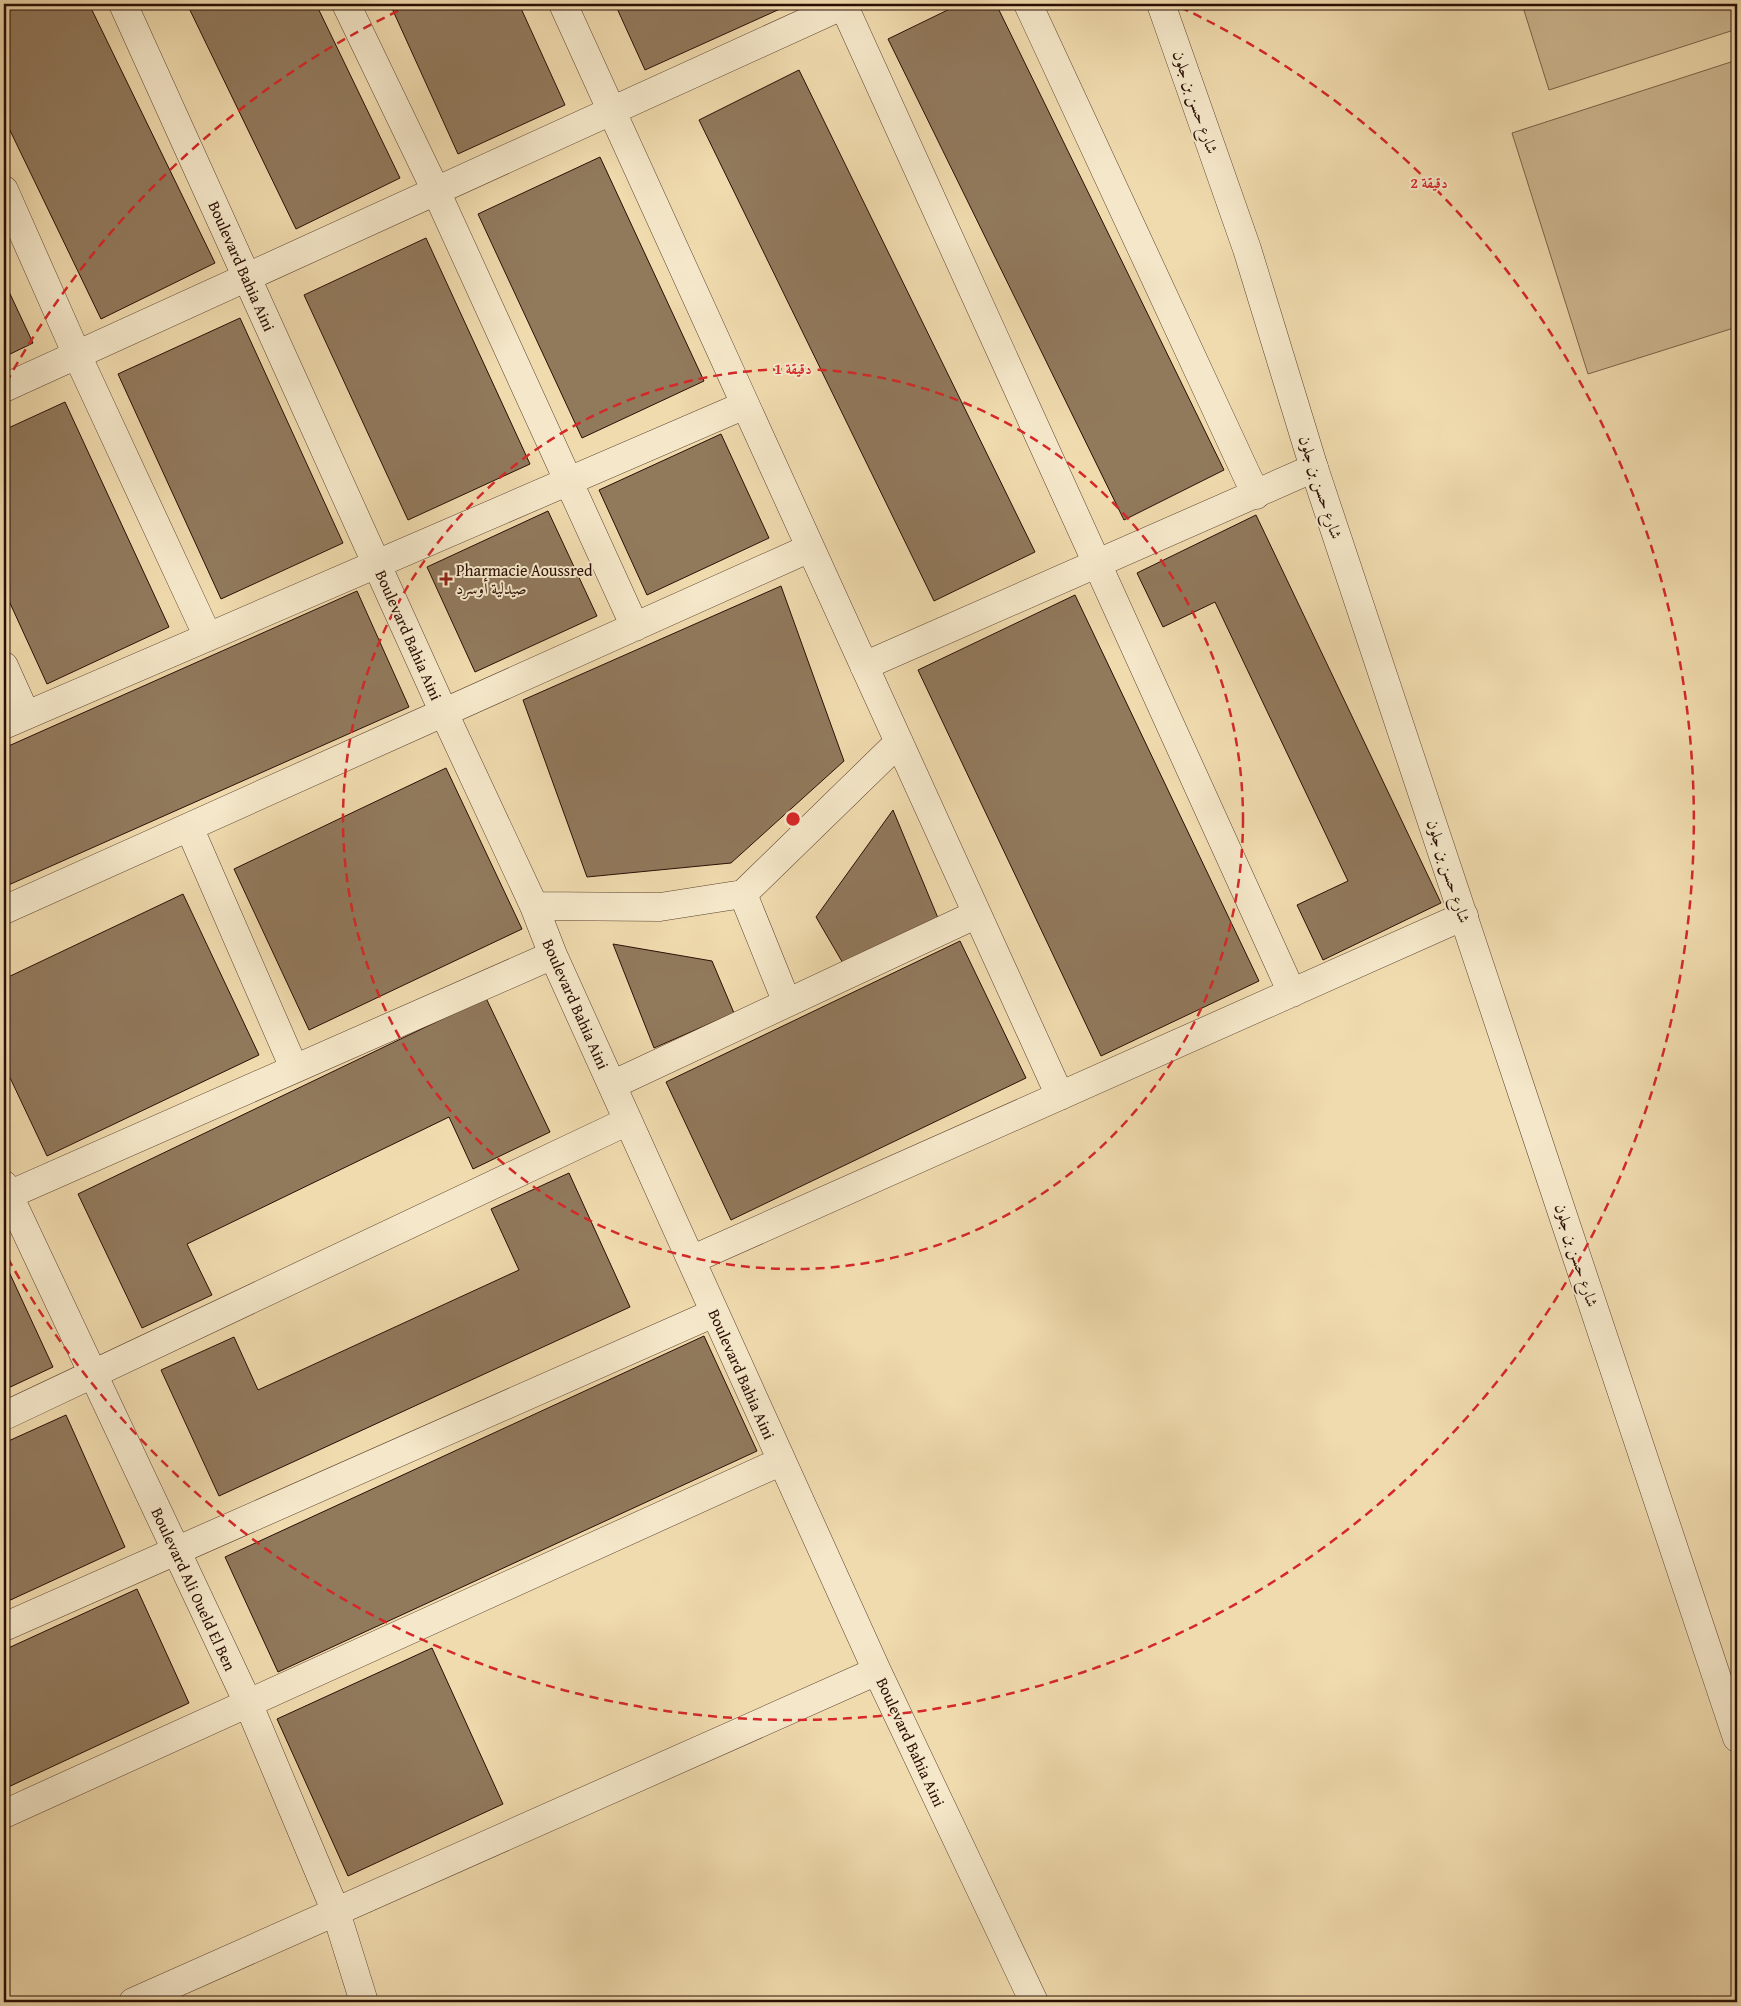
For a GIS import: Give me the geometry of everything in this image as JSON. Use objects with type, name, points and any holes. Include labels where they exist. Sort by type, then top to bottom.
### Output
[{"type":"street","name":"Boulevard Bahia Aini","points":[[123,4],[444,713],[534,906],[553,954],[877,1671],[1034,2002]]},
{"type":"street","points":[[346,4],[436,191],[635,627]]},
{"type":"street","points":[[563,4],[1060,1096]]},
{"type":"street","points":[[4,388],[844,4],[1292,993]]},
{"type":"street","points":[[1028,4],[1256,494]]},
{"type":"street","name":"شارع حسن بن جلون","points":[[1161,4],[1247,249],[1314,468],[1737,1738]]},
{"type":"street","points":[[4,190],[77,355],[208,637]]},
{"type":"street","points":[[4,666],[15,720],[745,405]]},
{"type":"street","points":[[864,666],[1314,468]]},
{"type":"street","points":[[4,910],[810,548]]},
{"type":"street","points":[[534,906],[660,907],[743,894],[899,742]]},
{"type":"street","points":[[188,827],[294,1068]]},
{"type":"street","points":[[743,894],[786,1003]]},
{"type":"street","points":[[612,1085],[977,914]]},
{"type":"street","points":[[691,1260],[1464,916]]},
{"type":"street","points":[[5,1192],[553,954]]},
{"type":"street","points":[[4,1416],[628,1121]]},
{"type":"street","name":"Boulevard Ali Oueld El Ben","points":[[5,1192],[248,1703],[336,1912],[364,2002]]},
{"type":"street","points":[[4,1627],[714,1313]]},
{"type":"street","points":[[4,1814],[782,1461]]},
{"type":"street","points":[[133,2002],[877,1671]]},
{"type":"shaded area","points":[[1522,4],[1737,4],[1737,29],[1549,90]]},
{"type":"shaded area","points":[[1737,60],[1737,327],[1588,374],[1512,133]]},
{"type":"building","points":[[4,4],[89,4],[215,263],[101,319],[4,118]]},
{"type":"building","points":[[187,4],[316,4],[400,178],[296,229]]},
{"type":"building","points":[[390,4],[519,4],[565,105],[458,154]]},
{"type":"building","points":[[615,4],[791,4],[645,70]]},
{"type":"building","points":[[960,4],[996,4],[1224,470],[1124,520],[888,39]]},
{"type":"building","points":[[799,70],[1035,552],[934,601],[699,120]]},
{"type":"building","points":[[600,157],[704,381],[582,438],[478,214]]},
{"type":"building","points":[[426,238],[530,464],[408,520],[304,295]]},
{"type":"building","points":[[4,281],[33,343],[4,357]]},
{"type":"building","points":[[240,318],[343,543],[221,599],[118,374]]},
{"type":"building","points":[[65,402],[169,627],[47,684],[4,590],[4,430]]},
{"type":"building","points":[[721,434],[769,538],[647,595],[599,490]]},
{"type":"building","points":[[548,511],[597,616],[475,672],[427,567]]},
{"type":"building","points":[[1256,515],[1441,903],[1323,960],[1297,905],[1348,881],[1215,602],[1163,627],[1137,573]]},
{"type":"building","points":[[781,586],[844,761],[731,863],[587,877],[523,700]]},
{"type":"building","points":[[357,591],[409,707],[4,887],[4,748]]},
{"type":"building","points":[[1075,595],[1259,981],[1101,1056],[918,670]]},
{"type":"building","points":[[446,768],[522,929],[309,1030],[234,869]]},
{"type":"building","points":[[893,810],[938,918],[844,965],[816,917]]},
{"type":"building","points":[[183,894],[259,1055],[47,1156],[4,1065],[4,979]]},
{"type":"building","points":[[960,941],[1026,1078],[731,1220],[666,1082]]},
{"type":"building","points":[[613,944],[712,961],[734,1013],[654,1048]]},
{"type":"building","points":[[486,998],[550,1132],[473,1169],[449,1117],[187,1244],[212,1295],[142,1328],[78,1194]]},
{"type":"building","points":[[569,1173],[630,1307],[219,1496],[161,1370],[234,1337],[258,1390],[519,1270],[491,1209]]},
{"type":"building","points":[[4,1261],[53,1367],[4,1390]]},
{"type":"building","points":[[704,1336],[757,1451],[278,1672],[225,1557]]},
{"type":"building","points":[[66,1415],[125,1547],[4,1603],[4,1511],[9,1509],[4,1498],[4,1443]]},
{"type":"building","points":[[137,1589],[189,1703],[4,1789],[4,1650]]},
{"type":"building","points":[[432,1648],[503,1804],[348,1876],[277,1719]]},
{"type":"place","name":"Pharmacie Aoussred صيدلية أوسرد","points":[[446,579]]}]
